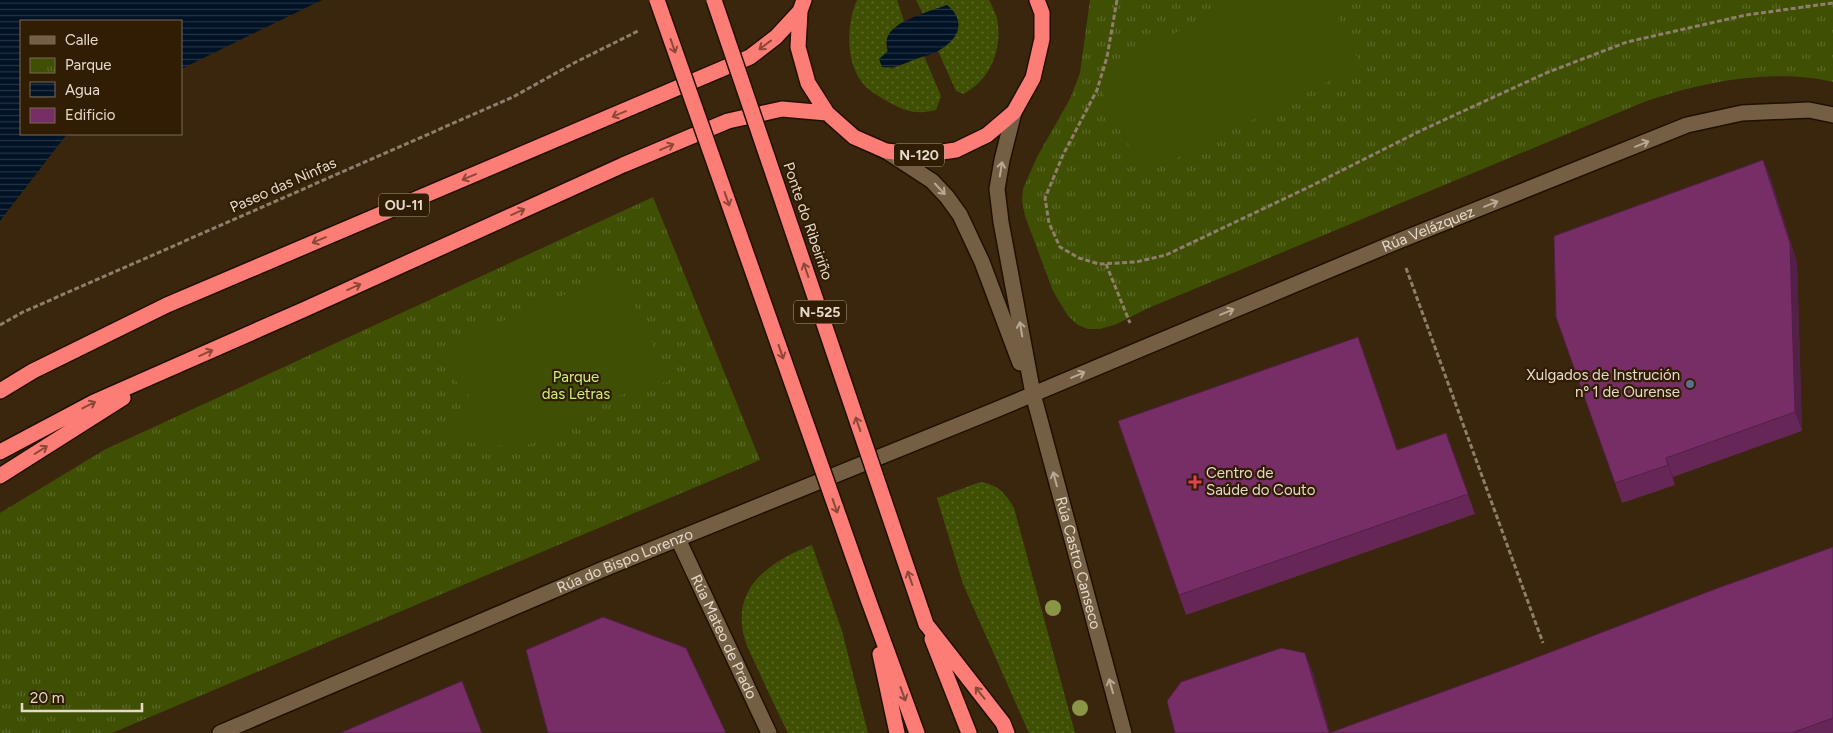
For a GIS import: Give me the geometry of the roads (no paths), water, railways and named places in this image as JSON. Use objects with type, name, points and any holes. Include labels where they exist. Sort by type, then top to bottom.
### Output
[{"type":"highway","name":"N-525","points":[[657,0],[917,733]]},
{"type":"highway","name":"Ponte do Ribeiriño","points":[[714,0],[926,624]]},
{"type":"highway","name":"N-120","points":[[802,5],[798,47],[808,83],[827,113],[854,137],[886,151],[921,156],[956,150],[987,135],[1014,112],[1033,78],[1042,39],[1042,4]]},
{"type":"highway","name":"OU-11","points":[[0,391],[33,371],[167,305],[750,57],[776,37],[802,5]]},
{"type":"highway","points":[[0,452],[94,402],[622,165],[728,121],[782,109],[827,113]]},
{"type":"highway","points":[[0,476],[162,373]]},
{"type":"highway","name":"N-525","points":[[868,599],[897,733]]},
{"type":"highway","name":"N-525","points":[[926,624],[969,733]]},
{"type":"highway","name":"N-525","points":[[926,624],[1003,723],[1007,733]]},
{"type":"street","name":"Rúa Velázquez","points":[[1033,394],[1396,242],[1688,126],[1742,113],[1809,110],[1833,115]]},
{"type":"street","name":"Rúa Castro Canseco","points":[[1014,112],[1002,160],[998,189],[1001,222],[1033,394],[1124,733]]},
{"type":"street","name":"Rúa Castro Canseco","points":[[886,151],[932,181],[960,215],[982,262],[1002,318],[1033,394]]},
{"type":"street","name":"Rúa do Bispo Lorenzo","points":[[220,733],[678,539],[1033,394]]},
{"type":"street","name":"Rúa Mateo de Prado","points":[[678,539],[768,733]]},
{"type":"water","points":[[0,0],[322,0],[182,69],[182,20],[20,20],[20,135],[66,135],[0,221]]},
{"type":"water","points":[[947,5],[957,17],[958,23],[958,30],[951,41],[933,54],[895,66],[882,67],[879,59],[888,51],[887,39],[896,27],[912,18]]},
{"type":"place","name":"Xulgados de Instrución nº 1 de Ourense","points":[[1690,384]]},
{"type":"place","name":"Centro de Saúde do Couto","points":[[1195,482]]},
{"type":"park label","name":"Parque das Letras","points":[[576,386]]}]
